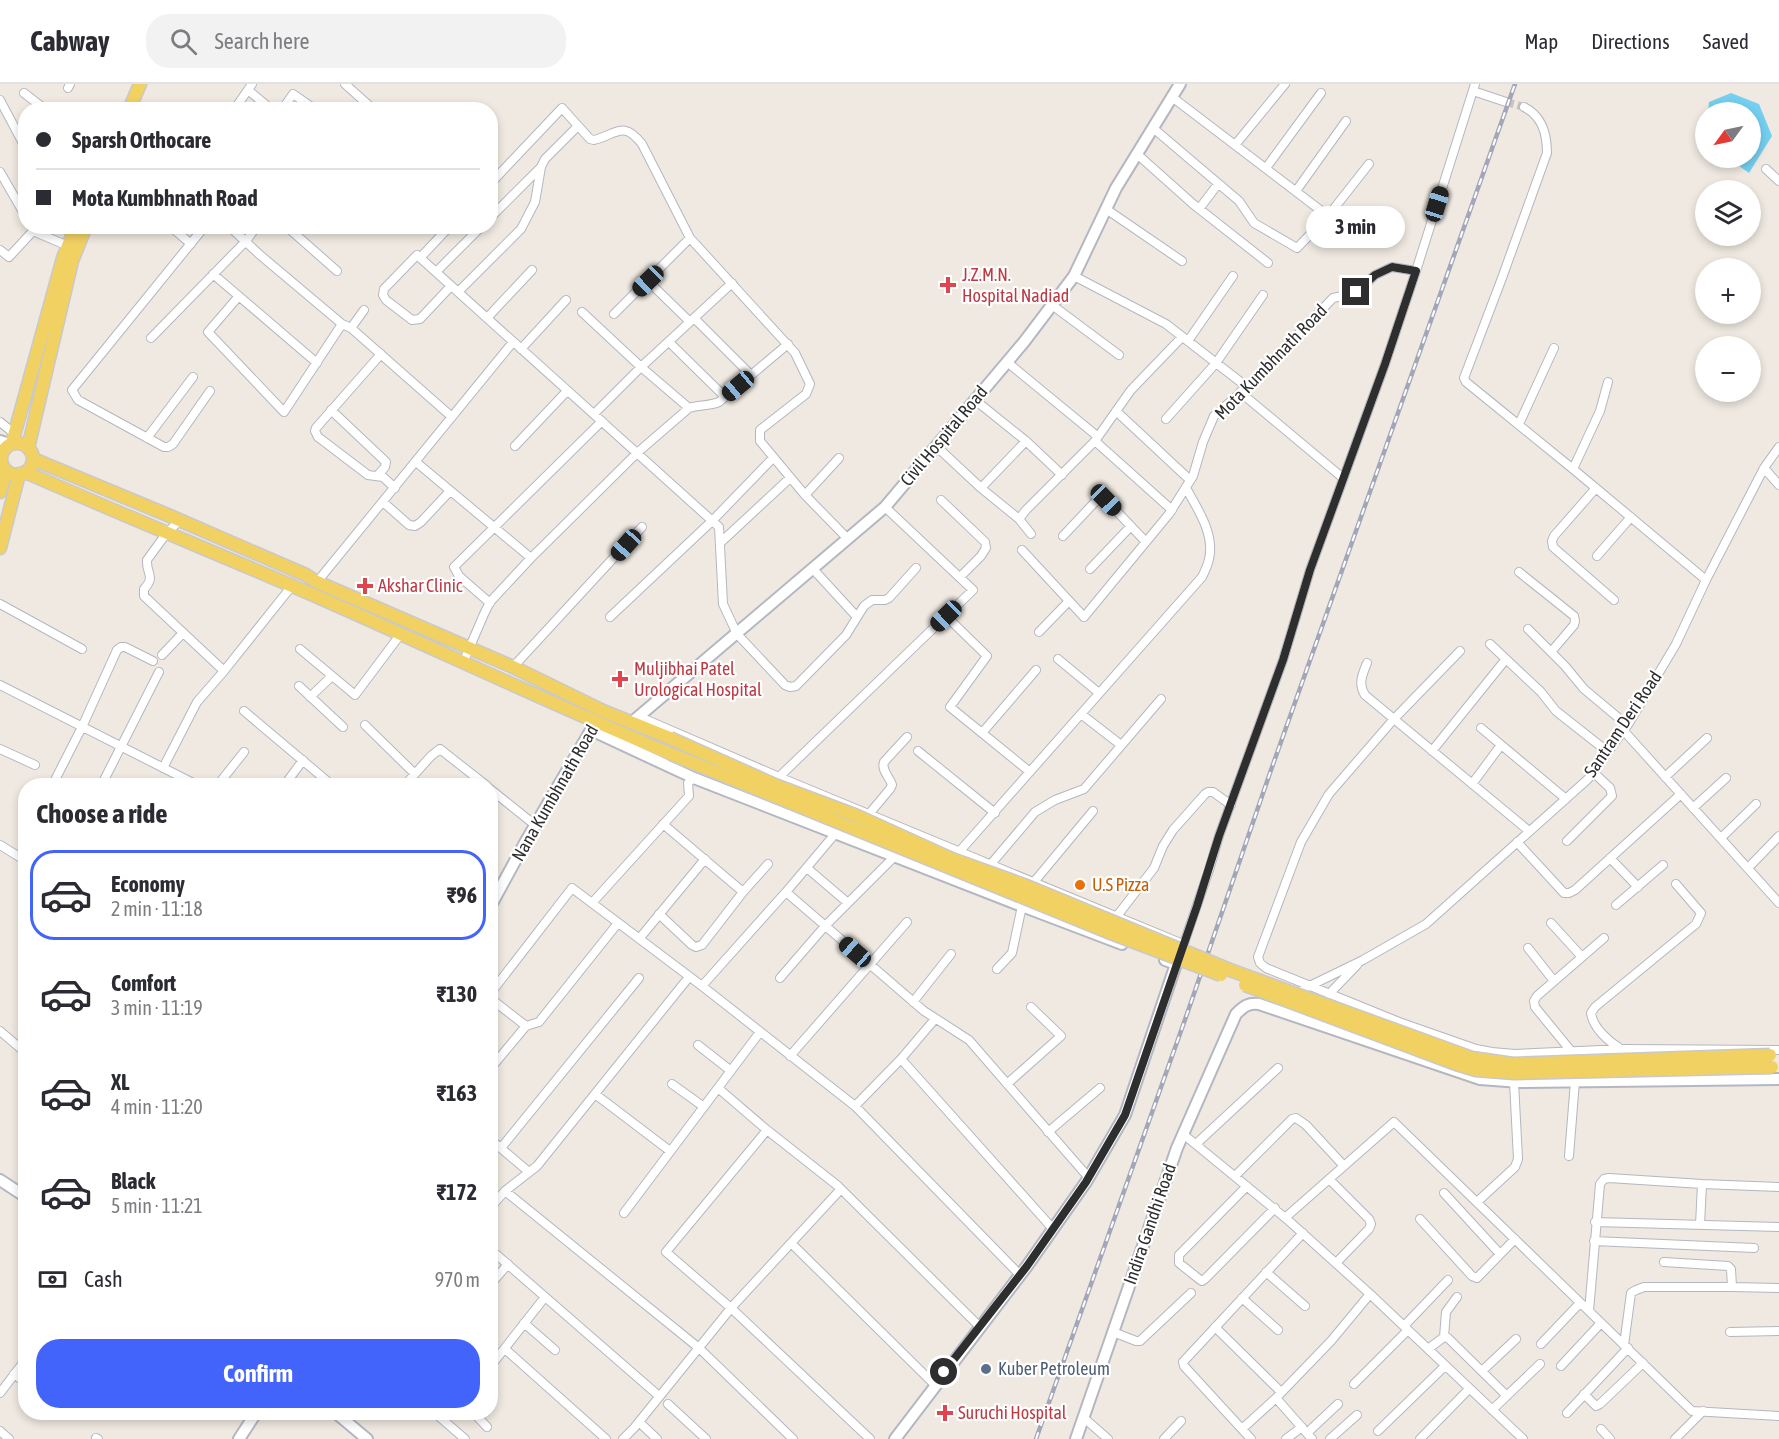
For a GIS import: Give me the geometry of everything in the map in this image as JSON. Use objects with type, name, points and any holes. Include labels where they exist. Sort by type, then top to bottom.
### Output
[{"type":"main road","points":[[132,102],[140,84]]},
{"type":"main road","points":[[140,102],[148,84]]},
{"type":"main road","points":[[71,234],[1,454],[1,463],[6,471],[14,475],[30,468],[30,453],[72,261],[84,234]]},
{"type":"main road","points":[[6,444],[23,444],[30,453],[513,667],[603,711],[636,720],[670,738],[855,815],[952,859],[1024,885],[1219,966],[1472,1058],[1512,1064],[1776,1059]]},
{"type":"main road","points":[[0,492],[6,471]]},
{"type":"main road","points":[[22,473],[316,596],[463,663],[593,726],[671,754],[1113,934],[1456,1064],[1476,1070],[1514,1073],[1776,1059]]},
{"type":"main road","points":[[0,548],[22,473]]},
{"type":"street","points":[[345,84],[365,102]]},
{"type":"street","name":"Civil Hospital Road","points":[[636,720],[885,507],[1007,362],[1074,276],[1116,188],[1180,84]]},
{"type":"street","points":[[1235,145],[1286,84]]},
{"type":"street","points":[[240,102],[250,87],[264,102]]},
{"type":"street","points":[[895,1439],[1053,1229],[1089,1178],[1125,1115],[1231,805],[1274,689],[1310,570],[1385,364],[1474,87],[1506,102]]},
{"type":"street","points":[[24,93],[36,102]]},
{"type":"street","points":[[1266,168],[1321,93]]},
{"type":"street","points":[[288,102],[293,94],[304,102]]},
{"type":"street","points":[[1172,97],[1328,216]]},
{"type":"street","points":[[0,100],[18,134]]},
{"type":"street","points":[[1524,107],[1538,117],[1547,141],[1546,153],[1464,378],[1706,580]]},
{"type":"street","points":[[498,176],[562,108],[590,139],[594,140],[621,130],[627,130],[635,135],[642,144],[690,238],[795,353],[810,384],[806,394],[760,430],[760,441],[805,495],[848,538]]},
{"type":"street","points":[[1296,191],[1346,121]]},
{"type":"street","points":[[458,292],[521,229],[535,202],[541,167],[545,159],[578,126]]},
{"type":"street","points":[[1153,128],[1239,201],[1254,223],[1297,248],[1328,216],[1369,164]]},
{"type":"street","points":[[1137,154],[1199,209],[1268,263]]},
{"type":"street","points":[[498,210],[541,167]]},
{"type":"street","points":[[1766,169],[1779,181]]},
{"type":"street","points":[[0,172],[18,203]]},
{"type":"street","points":[[1199,209],[1218,184]]},
{"type":"street","points":[[1106,209],[1182,261]]},
{"type":"street","points":[[0,250],[9,257],[28,234]]},
{"type":"street","points":[[179,234],[191,244]]},
{"type":"street","points":[[199,234],[72,390],[78,400],[164,447],[173,444],[210,392]]},
{"type":"street","points":[[238,234],[342,324],[351,328],[452,417]]},
{"type":"street","points":[[151,338],[251,234]]},
{"type":"street","points":[[295,234],[337,271]]},
{"type":"street","points":[[420,258],[442,234]]},
{"type":"street","points":[[436,273],[474,234]]},
{"type":"street","points":[[614,314],[690,238]]},
{"type":"street","points":[[451,286],[420,319],[416,320],[412,320],[386,300],[383,295],[384,289],[417,255],[719,527],[723,604],[738,634],[785,685],[796,686],[853,627],[856,617],[864,606],[872,600],[889,598],[916,568]]},
{"type":"street","name":"Mota Kumbhnath Road","points":[[1022,550],[1084,617],[1172,510],[1190,480],[1214,416],[1244,390],[1333,298],[1356,292],[1375,275],[1392,267],[1416,271]]},
{"type":"street","points":[[487,318],[532,270]]},
{"type":"street","points":[[213,274],[317,363]]},
{"type":"street","points":[[1074,276],[1166,324],[1216,363],[1343,478]]},
{"type":"street","points":[[1019,519],[1096,439],[1131,390],[1185,339],[1233,276]]},
{"type":"street","points":[[648,281],[751,375]]},
{"type":"street","points":[[594,414],[641,367],[732,284]]},
{"type":"street","points":[[1166,419],[1216,363],[1263,295]]},
{"type":"street","points":[[239,296],[207,332],[284,412],[342,324]]},
{"type":"street","points":[[521,349],[566,300]]},
{"type":"street","points":[[1052,305],[1119,355]]},
{"type":"street","points":[[351,328],[364,310]]},
{"type":"street","points":[[582,312],[689,408]]},
{"type":"street","points":[[317,582],[513,342]]},
{"type":"street","points":[[669,342],[725,397]]},
{"type":"street","points":[[463,663],[490,603],[531,558],[637,453],[689,408],[712,405],[725,397],[788,344]]},
{"type":"street","points":[[1519,424],[1554,348]]},
{"type":"street","points":[[381,354],[315,431],[318,437],[369,475],[383,477],[395,488]]},
{"type":"street","points":[[1007,362],[1096,439],[1172,510]]},
{"type":"street","points":[[147,438],[193,377]]},
{"type":"street","points":[[1573,469],[1594,425],[1608,382]]},
{"type":"street","points":[[515,446],[567,391]]},
{"type":"street","points":[[975,400],[1026,441],[1062,475]]},
{"type":"street","points":[[331,410],[386,462],[378,475]]},
{"type":"street","points":[[1116,411],[1190,480]]},
{"type":"street","points":[[490,603],[459,576],[454,567],[602,421]]},
{"type":"street","points":[[0,422],[6,444]]},
{"type":"street","points":[[981,488],[1026,441]]},
{"type":"street","points":[[936,446],[981,488],[1019,519],[1031,534]]},
{"type":"street","name":"Santram Deri Road","points":[[1267,1006],[1363,960],[1426,924],[1588,779],[1625,728],[1676,644],[1764,468],[1779,447]]},
{"type":"street","points":[[610,617],[712,521],[773,458]]},
{"type":"street","points":[[805,495],[840,458]]},
{"type":"street","points":[[416,462],[531,558]]},
{"type":"street","points":[[1764,468],[1779,485]]},
{"type":"street","points":[[720,543],[790,478]]},
{"type":"street","points":[[959,852],[1202,577],[1211,546],[1205,525],[1186,488]]},
{"type":"street","points":[[1596,488],[1552,541],[1553,547],[1614,600]]},
{"type":"street","points":[[383,502],[409,525],[415,526],[450,491]]},
{"type":"street","points":[[941,500],[985,542],[986,548],[981,556],[960,577]]},
{"type":"street","points":[[1063,536],[1095,502],[1106,500],[1146,542]]},
{"type":"street","points":[[778,777],[974,590],[885,507]]},
{"type":"street","points":[[1597,556],[1631,517]]},
{"type":"street","points":[[180,520],[166,534],[147,560],[151,576],[144,589],[144,596],[224,671]]},
{"type":"street","points":[[1090,569],[1131,526]]},
{"type":"street","points":[[513,667],[642,527]]},
{"type":"street","points":[[813,569],[856,617]]},
{"type":"street","points":[[1518,572],[1574,616],[1574,625],[1551,652]]},
{"type":"street","points":[[163,768],[197,702],[291,587]]},
{"type":"street","points":[[1039,632],[1069,601]]},
{"type":"street","points":[[0,604],[82,649]]},
{"type":"street","points":[[946,616],[987,656],[950,707],[1029,772]]},
{"type":"street","points":[[1528,629],[1584,689],[1625,728],[1665,777],[1779,903]]},
{"type":"street","points":[[162,655],[183,633]]},
{"type":"street","points":[[300,649],[355,694],[400,635]]},
{"type":"street","points":[[1490,644],[1541,692],[1556,711],[1608,752]]},
{"type":"street","points":[[56,778],[82,728],[117,650],[125,647],[153,661]]},
{"type":"street","points":[[1460,651],[1394,720],[1323,803],[1301,842],[1258,957],[1260,963],[1266,968],[1399,1022],[1476,1049],[1515,1053],[1623,1049],[1776,1059]]},
{"type":"street","points":[[1058,659],[1100,693]]},
{"type":"street","points":[[1432,751],[1506,659]]},
{"type":"street","points":[[1366,663],[1360,682],[1361,689],[1373,703],[1529,831]]},
{"type":"street","points":[[982,733],[1036,670]]},
{"type":"street","points":[[105,778],[159,672]]},
{"type":"street","points":[[310,696],[332,676]]},
{"type":"street","points":[[0,685],[183,778]]},
{"type":"street","points":[[299,686],[343,727]]},
{"type":"street","points":[[991,864],[1035,812],[1055,800],[1084,789],[1161,699]]},
{"type":"street","points":[[244,711],[324,778]]},
{"type":"street","name":"Nana Kumbhnath Road","points":[[498,894],[603,711]]},
{"type":"street","points":[[1081,714],[1121,745]]},
{"type":"street","points":[[636,720],[1183,944]]},
{"type":"street","points":[[365,725],[415,774]]},
{"type":"street","points":[[593,726],[694,778],[1176,964]]},
{"type":"street","points":[[1482,728],[1566,799]]},
{"type":"street","points":[[869,814],[892,785],[882,766],[907,737]]},
{"type":"street","points":[[1665,777],[1707,738]]},
{"type":"street","points":[[1472,784],[1501,745]]},
{"type":"street","points":[[0,749],[35,765]]},
{"type":"street","points":[[411,778],[440,749],[477,778]]},
{"type":"street","points":[[223,778],[244,752]]},
{"type":"street","points":[[918,752],[995,813]]},
{"type":"street","points":[[290,778],[303,760]]},
{"type":"street","points":[[1567,841],[1612,796],[1610,789],[1593,772]]},
{"type":"street","points":[[592,903],[689,796],[688,783],[694,778]]},
{"type":"street","points":[[1693,808],[1726,778]]},
{"type":"street","points":[[1117,916],[1154,868],[1173,830],[1205,794],[1213,792],[1231,805]]},
{"type":"street","points":[[1517,842],[1564,893],[1569,893],[1681,794]]},
{"type":"street","points":[[498,795],[536,825]]},
{"type":"street","points":[[1720,838],[1756,804]]},
{"type":"street","points":[[1034,882],[1093,812]]},
{"type":"street","points":[[663,824],[743,891]]},
{"type":"street","points":[[702,986],[835,834]]},
{"type":"street","points":[[1748,868],[1779,836]]},
{"type":"street","points":[[0,845],[18,856]]},
{"type":"street","points":[[780,978],[825,926],[894,857]]},
{"type":"street","points":[[1610,858],[1638,887]]},
{"type":"street","points":[[639,939],[705,859]]},
{"type":"street","points":[[659,914],[692,945],[696,947],[702,945],[743,891],[768,864]]},
{"type":"street","points":[[1616,905],[1663,865]]},
{"type":"street","points":[[807,868],[848,903]]},
{"type":"street","points":[[1623,1049],[1604,1036],[1592,1020],[1591,1013],[1595,1007],[1696,924],[1701,913],[1676,884]]},
{"type":"street","points":[[498,985],[572,888],[855,1106],[1020,1275]]},
{"type":"street","points":[[786,892],[913,1002],[969,1040],[1089,1178]]},
{"type":"street","points":[[997,969],[1012,953],[1022,906]]},
{"type":"street","points":[[790,1056],[907,922]]},
{"type":"street","points":[[498,1059],[526,1026],[539,1022],[618,923]]},
{"type":"street","points":[[1551,923],[1582,957]]},
{"type":"street","points":[[1571,1051],[1536,1007],[1534,1001],[1604,938]]},
{"type":"street","points":[[1528,948],[1554,981]]},
{"type":"street","points":[[913,1002],[951,954]]},
{"type":"street","name":"Santram Deri Road","points":[[1329,994],[1363,960]]},
{"type":"street","points":[[498,1198],[537,1166],[689,977]]},
{"type":"street","points":[[501,1148],[639,978]]},
{"type":"street","points":[[498,1003],[526,1026]]},
{"type":"street","name":"Indira Gandhi Road","points":[[1077,1439],[1183,1134],[1236,1014],[1245,1005],[1251,1003],[1267,1006]]},
{"type":"street","points":[[1267,1006],[1480,1079],[1514,1082],[1779,1079]]},
{"type":"street","points":[[1007,1084],[1061,1036],[1031,1007]]},
{"type":"street","points":[[855,1106],[936,1019]]},
{"type":"street","points":[[0,1031],[18,1046]]},
{"type":"street","points":[[624,1213],[760,1032]]},
{"type":"street","points":[[698,1045],[731,1071]]},
{"type":"street","points":[[901,1059],[1053,1229]]},
{"type":"street","points":[[1196,1144],[1278,1068]]},
{"type":"street","points":[[1569,1155],[1575,1081]]},
{"type":"street","points":[[1478,1202],[1515,1167],[1518,1159],[1514,1082]]},
{"type":"street","points":[[672,1083],[704,1107]]},
{"type":"street","points":[[718,1088],[841,1189],[980,1327]]},
{"type":"street","points":[[1048,1132],[1100,1088]]},
{"type":"street","points":[[595,1094],[670,1151]]},
{"type":"street","points":[[1235,1176],[1292,1119],[1296,1118],[1306,1125],[1344,1166]]},
{"type":"street","points":[[1286,1217],[1394,1122],[1692,1411],[1779,1416]]},
{"type":"street","points":[[767,1130],[666,1252],[731,1308],[870,1439]]},
{"type":"street","points":[[1183,1134],[1286,1217],[1523,1439]]},
{"type":"street","points":[[498,1146],[529,1172]]},
{"type":"street","points":[[1329,1179],[1369,1219],[1371,1224],[1369,1229],[1336,1263]]},
{"type":"street","points":[[1589,1311],[1595,1222],[1600,1184],[1604,1179],[1779,1187]]},
{"type":"street","points":[[0,1180],[18,1192]]},
{"type":"street","points":[[1700,1225],[1702,1184]]},
{"type":"street","points":[[1247,1186],[1179,1255],[1179,1263],[1199,1279],[1202,1281],[1206,1279],[1275,1208]]},
{"type":"street","points":[[623,1439],[731,1308],[841,1189]]},
{"type":"street","points":[[504,1191],[699,1348],[793,1439]]},
{"type":"street","points":[[1444,1193],[1500,1254]]},
{"type":"street","points":[[1420,1219],[1472,1276],[1477,1278],[1515,1239]]},
{"type":"street","points":[[1595,1222],[1779,1227]]},
{"type":"street","points":[[1251,1439],[1184,1366],[1183,1362],[1303,1233]]},
{"type":"street","points":[[1594,1241],[1754,1248]]},
{"type":"street","points":[[791,1243],[935,1385]]},
{"type":"street","points":[[498,1256],[659,1396]]},
{"type":"street","points":[[1664,1262],[1728,1266],[1731,1269],[1732,1287]]},
{"type":"street","points":[[498,1276],[508,1264]]},
{"type":"street","points":[[1266,1272],[1305,1305]]},
{"type":"street","points":[[1354,1384],[1448,1280]]},
{"type":"street","points":[[1566,1413],[1626,1347],[1631,1293],[1636,1290],[1644,1287],[1779,1288]]},
{"type":"street","points":[[1113,1332],[1140,1341],[1191,1293]]},
{"type":"street","points":[[1242,1429],[1279,1395],[1331,1341],[1370,1294]]},
{"type":"street","points":[[498,1357],[545,1297]]},
{"type":"street","points":[[1428,1349],[1444,1337],[1446,1312],[1457,1297]]},
{"type":"street","points":[[1242,1298],[1278,1330]]},
{"type":"street","points":[[1541,1344],[1581,1303]]},
{"type":"street","points":[[524,1323],[555,1350]]},
{"type":"street","points":[[1561,1366],[1601,1323]]},
{"type":"street","points":[[1215,1327],[1279,1395],[1307,1433]]},
{"type":"street","points":[[1730,1332],[1779,1331]]},
{"type":"street","points":[[1444,1337],[1452,1340],[1507,1396]]},
{"type":"street","points":[[1482,1371],[1516,1339]]},
{"type":"street","points":[[505,1349],[606,1439]]},
{"type":"street","points":[[1584,1394],[1596,1406],[1600,1404],[1643,1363]]},
{"type":"street","points":[[1492,1410],[1540,1364]]},
{"type":"street","points":[[1378,1431],[1445,1366]]},
{"type":"street","points":[[0,1393],[18,1369]]},
{"type":"street","points":[[14,1374],[18,1377]]},
{"type":"street","points":[[1420,1439],[1469,1389]]},
{"type":"street","points":[[668,1404],[706,1439]]},
{"type":"street","points":[[1286,1439],[1307,1433],[1338,1404]]},
{"type":"street","points":[[1675,1439],[1703,1411]]},
{"type":"street","points":[[1330,1439],[1357,1415]]},
{"type":"street","points":[[1084,1418],[1108,1439]]},
{"type":"street","points":[[239,1439],[251,1420]]},
{"type":"street","points":[[344,1420],[367,1439]]},
{"type":"street","points":[[443,1420],[465,1439]]},
{"type":"street","points":[[481,1420],[488,1428]]},
{"type":"street","points":[[1164,1439],[1181,1421]]},
{"type":"street","points":[[639,1422],[657,1439]]},
{"type":"street","points":[[1601,1429],[1610,1439]]},
{"type":"street","points":[[0,1431],[9,1439]]},
{"type":"water","points":[[1731,93],[1754,102],[1709,102]]},
{"type":"water","points":[[1761,109],[1772,136],[1761,154]]},
{"type":"water","points":[[1742,168],[1752,168],[1749,173]]},
{"type":"tunnel","points":[[1506,102],[1524,107]]},
{"type":"railway","points":[[1036,1439],[1515,84]]},
{"type":"place","name":"J.Z.M.N. Hospital Nadiad","points":[[948,285]]},
{"type":"place","name":"Akshar Clinic","points":[[365,586]]},
{"type":"place","name":"Muljibhai Patel Urological Hospital","points":[[620,679]]},
{"type":"place","name":"U.S Pizza","points":[[1080,885]]},
{"type":"place","name":"Kuber Petroleum","points":[[986,1369]]},
{"type":"place","name":"Suruchi Hospital","points":[[945,1413]]},
{"type":"route","points":[[944,1372],[1027,1266],[1086,1182],[1125,1115],[1219,836],[1267,708],[1310,570],[1385,364],[1416,271],[1392,267],[1375,275],[1356,292]]}]
